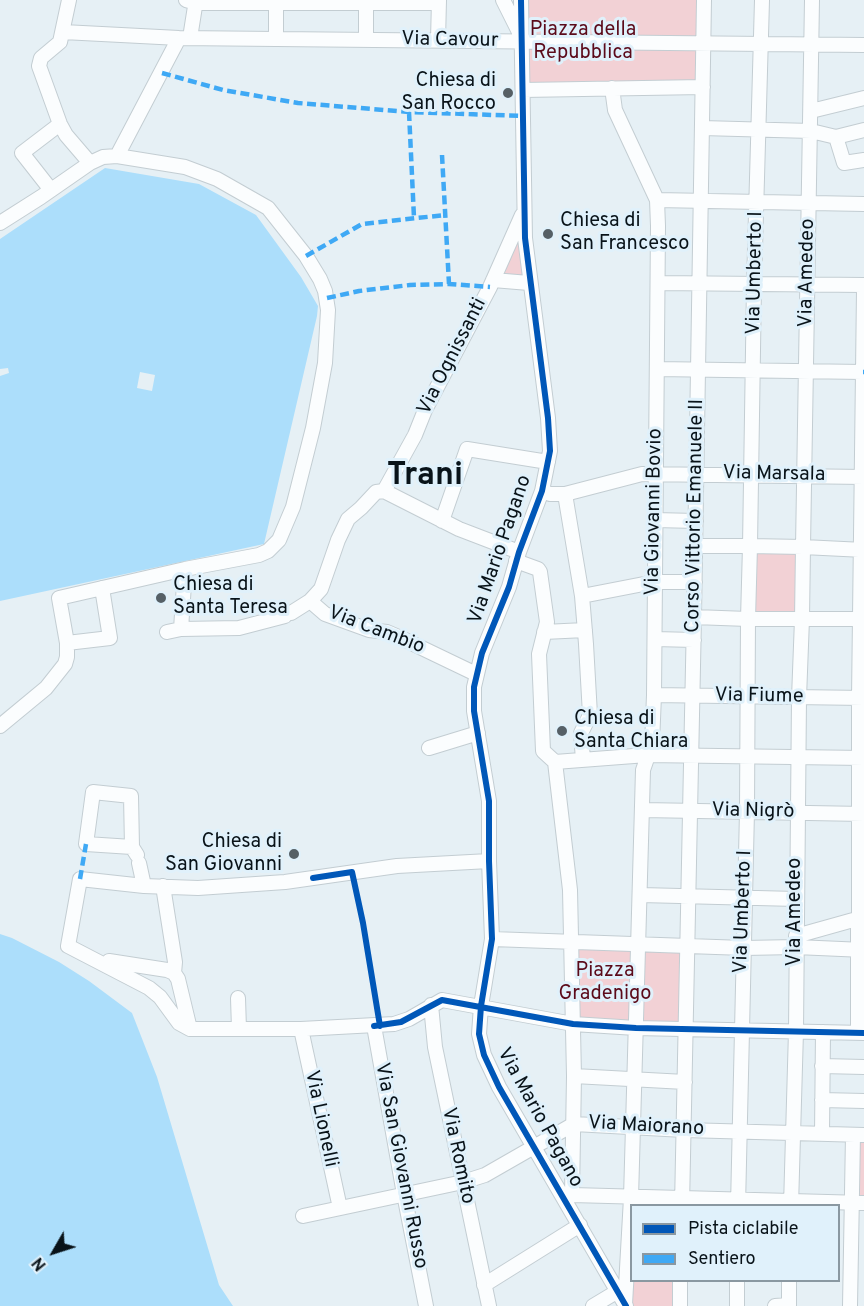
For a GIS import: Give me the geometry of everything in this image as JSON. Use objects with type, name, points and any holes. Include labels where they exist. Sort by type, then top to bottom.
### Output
[{"type":"street","points":[[503,0],[522,40]]},
{"type":"street","points":[[521,0],[523,213]]},
{"type":"street","points":[[523,90],[703,87],[704,0]]},
{"type":"street","name":"Via Umberto I","points":[[738,1203],[747,811],[750,475],[762,0]]},
{"type":"street","name":"Via Amedeo","points":[[791,1203],[798,698],[802,619],[812,0]]},
{"type":"street","points":[[117,156],[185,38],[193,1],[439,2],[438,40]]},
{"type":"street","points":[[276,1],[276,39]]},
{"type":"street","points":[[366,2],[366,39]]},
{"type":"street","points":[[68,6],[63,32],[57,45],[39,61],[40,70],[60,124],[66,135],[90,163]]},
{"type":"street","name":"Via Cavour","points":[[63,32],[185,38],[864,45]]},
{"type":"street","name":"Corso Vittorio Emanuele II","points":[[688,946],[703,87]]},
{"type":"street","name":"Via Giovanni Bovio","points":[[612,88],[615,110],[657,200],[654,695],[652,744],[643,770],[639,944]]},
{"type":"street","points":[[811,111],[864,98]]},
{"type":"street","points":[[51,190],[22,153],[60,124]]},
{"type":"street","points":[[702,128],[811,131],[836,137],[864,130]]},
{"type":"street","points":[[836,137],[844,163],[864,160]]},
{"type":"street","points":[[0,223],[90,163],[103,157],[117,156],[196,171],[217,179],[261,202],[283,225],[306,256],[325,291],[328,310],[325,363],[314,428],[293,507],[279,540],[268,551],[259,555],[58,598],[67,643],[67,661],[46,688],[0,726]]},
{"type":"street","points":[[657,200],[864,204]]},
{"type":"street","name":"Via Ognissanti","points":[[384,491],[493,280],[523,213]]},
{"type":"street","name":"Via Mario Pagano","points":[[523,213],[529,283],[548,418],[550,451],[542,491],[509,588],[486,642],[476,674],[474,695],[477,726],[489,801],[492,939],[479,1027],[484,1055],[499,1087],[534,1146],[569,1197],[580,1225],[626,1305]]},
{"type":"street","points":[[493,280],[529,283]]},
{"type":"street","points":[[657,283],[864,285]]},
{"type":"street","points":[[489,861],[406,864],[285,882],[198,888],[144,886],[80,879],[68,946],[149,988],[160,997],[179,1023],[190,1029],[302,1029],[397,1024],[442,999],[573,1023],[636,1028],[861,1033],[864,290]]},
{"type":"street","points":[[657,369],[863,372]]},
{"type":"street","points":[[442,521],[467,448],[548,462]]},
{"type":"street","name":"Via Marsala","points":[[542,491],[550,494],[565,494],[629,476],[656,473],[864,477]]},
{"type":"street","points":[[167,632],[181,629],[239,628],[288,615],[310,601],[322,586],[346,522],[376,492],[384,491],[538,569],[547,622],[539,654],[543,751],[555,762],[570,890],[574,1124],[569,1197],[738,1203],[858,1202]]},
{"type":"street","points":[[565,494],[582,596],[585,630],[590,715],[581,733],[583,760]]},
{"type":"street","points":[[655,520],[696,521]]},
{"type":"street","points":[[695,546],[863,550]]},
{"type":"street","points":[[181,629],[185,569]]},
{"type":"street","points":[[582,596],[654,582],[695,582]]},
{"type":"street","points":[[67,643],[110,638],[102,588]]},
{"type":"street","name":"Via Cambio","points":[[310,601],[325,614],[369,630],[387,632],[476,674]]},
{"type":"street","points":[[694,617],[862,619]]},
{"type":"street","points":[[544,632],[585,630]]},
{"type":"street","points":[[655,639],[694,640]]},
{"type":"street","name":"Via Fiume","points":[[654,695],[862,698]]},
{"type":"street","points":[[429,748],[477,726]]},
{"type":"street","points":[[555,762],[647,755],[862,758]]},
{"type":"street","points":[[136,855],[86,844],[93,792],[131,796],[136,855],[144,886]]},
{"type":"street","name":"Via Nigrò","points":[[643,810],[861,814]]},
{"type":"street","points":[[163,886],[175,962],[174,973]]},
{"type":"street","points":[[641,895],[796,899]]},
{"type":"street","points":[[492,939],[744,948],[796,941],[861,917]]},
{"type":"street","points":[[796,941],[861,950]]},
{"type":"street","points":[[631,1204],[639,944]]},
{"type":"street","points":[[682,1202],[688,946]]},
{"type":"street","points":[[96,959],[174,973],[178,979],[190,1029]]},
{"type":"street","points":[[238,998],[239,1029]]},
{"type":"street","name":"Via Romito","points":[[431,1005],[435,1047],[489,1306]]},
{"type":"street","name":"Via San Giovanni Russo","points":[[374,1026],[426,1306]]},
{"type":"street","name":"Via Lionelli","points":[[302,1029],[340,1208]]},
{"type":"street","points":[[822,1134],[823,1032]]},
{"type":"street","points":[[822,1066],[864,1067]]},
{"type":"street","points":[[574,1076],[685,1082]]},
{"type":"street","points":[[822,1100],[864,1101]]},
{"type":"street","name":"Via Maiorano","points":[[303,1216],[463,1182],[490,1172],[574,1124],[859,1135]]},
{"type":"street","points":[[855,1299],[844,1276],[858,1202],[859,1135]]},
{"type":"street","points":[[484,1285],[580,1225]]},
{"type":"street","points":[[626,1305],[630,1235]]},
{"type":"street","points":[[680,1306],[681,1282]]},
{"type":"street","points":[[737,1282],[737,1306]]},
{"type":"street","points":[[782,1306],[789,1282]]},
{"type":"street","points":[[593,1306],[618,1291]]},
{"type":"green space","name":"Piazza della Repubblica","points":[[525,0],[699,0],[698,81],[528,86]]},
{"type":"green space","points":[[522,219],[528,281],[495,278]]},
{"type":"green space","points":[[752,548],[801,549],[800,617],[751,616]]},
{"type":"green space","name":"Piazza Gradenigo","points":[[576,945],[635,947],[633,1024],[576,1020]]},
{"type":"green space","name":"Piazza Gradenigo","points":[[641,947],[685,948],[684,1025],[639,1025]]},
{"type":"green space","points":[[856,1138],[864,1138],[864,1201],[855,1200]]},
{"type":"green space","points":[[633,1282],[675,1282],[676,1306],[630,1306]]},
{"type":"water","points":[[105,168],[199,184],[256,215],[301,277],[318,306],[264,544],[0,601],[0,376],[9,373],[8,368],[0,369],[0,239]]},
{"type":"water","points":[[0,934],[59,962],[132,1013],[157,1077],[219,1285],[233,1306],[0,1306]]},
{"type":"pier","points":[[140,372],[155,375],[152,391],[137,388]]},
{"type":"marked path","points":[[162,73],[223,90],[298,103],[409,112],[523,116]]},
{"type":"marked path","points":[[409,112],[414,218]]},
{"type":"marked path","points":[[442,155],[449,284]]},
{"type":"marked path","points":[[306,256],[362,224],[445,215]]},
{"type":"marked path","points":[[327,298],[359,291],[410,285],[449,284],[490,287]]},
{"type":"marked path","points":[[80,879],[86,844]]},
{"type":"cycle path","points":[[521,0],[525,238],[548,418],[550,451],[542,491],[519,552],[509,587],[482,653],[474,687],[474,711],[489,801],[492,939],[481,1006],[479,1034],[484,1055],[499,1087],[626,1306]]},
{"type":"cycle path","points":[[313,878],[352,872],[380,1026]]},
{"type":"cycle path","points":[[374,1026],[401,1022],[442,1000],[573,1024],[636,1028],[864,1033]]},
{"type":"place","name":"Chiesa di San Rocco","points":[[508,93]]},
{"type":"place","name":"Chiesa di San Francesco","points":[[548,234]]},
{"type":"place","name":"Chiesa di Santa Teresa","points":[[161,598]]},
{"type":"place","name":"Chiesa di Santa Chiara","points":[[562,731]]},
{"type":"place","name":"Chiesa di San Giovanni","points":[[294,854]]},
{"type":"district","name":"Trani","points":[[425,478]]}]
